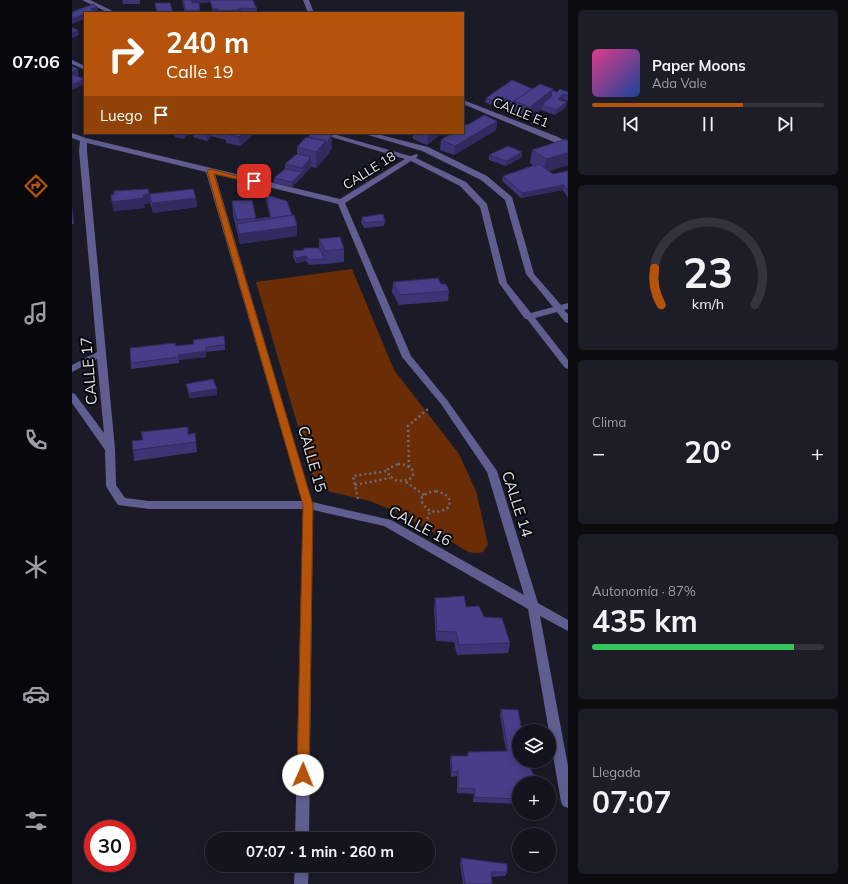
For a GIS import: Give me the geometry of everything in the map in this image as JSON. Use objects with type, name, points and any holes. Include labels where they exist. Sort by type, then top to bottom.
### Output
[{"type":"street","points":[[86,0],[112,12]]},
{"type":"street","points":[[306,0],[312,12]]},
{"type":"street","points":[[72,62],[84,68]]},
{"type":"street","name":"CALLE E1","points":[[464,102],[568,146]]},
{"type":"street","points":[[326,134],[410,158],[463,184],[484,206],[503,283],[528,317],[568,366]]},
{"type":"street","points":[[369,134],[426,149],[484,178],[509,199],[530,274],[568,320]]},
{"type":"street","points":[[72,135],[84,140],[341,202]]},
{"type":"street","name":"CALLE 17","points":[[84,140],[83,151],[110,450],[111,485],[122,502]]},
{"type":"street","name":"CALLE 18","points":[[341,202],[426,149]]},
{"type":"street","name":"CALLE 15","points":[[210,171],[308,505],[302,832]]},
{"type":"street","name":"CALLE 14","points":[[341,202],[408,357],[441,399],[492,471],[533,607],[568,802]]},
{"type":"street","points":[[528,317],[568,306]]},
{"type":"street","points":[[72,369],[101,353]]},
{"type":"street","points":[[72,396],[110,450]]},
{"type":"street","name":"CALLE 16","points":[[122,502],[149,505],[308,505],[387,523],[568,626]]},
{"type":"street","points":[[301,884],[302,872]]},
{"type":"path","points":[[409,467],[408,426],[441,399]]},
{"type":"path","points":[[355,485],[390,478],[397,482],[406,481],[413,475],[413,472],[409,467],[402,464],[394,465],[388,471],[353,476],[361,517]]},
{"type":"path","points":[[388,471],[390,478]]},
{"type":"path","points":[[406,481],[424,495]]},
{"type":"path","points":[[431,491],[441,492],[450,500],[449,507],[442,511],[428,511],[424,508],[421,501],[424,495],[431,491]]},
{"type":"shaded area","points":[[352,269],[394,370],[459,454],[476,491],[488,544],[483,552],[472,553],[466,551],[392,510],[370,501],[331,492],[315,485],[256,282]]},
{"type":"building","points":[[183,0],[191,0],[192,3],[199,3],[200,10],[186,11]]},
{"type":"building","points":[[210,0],[253,0],[257,9],[241,8],[236,10],[219,11],[219,9],[213,9]]},
{"type":"building","points":[[155,3],[170,3],[173,12],[157,12]]},
{"type":"building","points":[[93,4],[97,7],[91,9],[95,10],[84,12],[84,14],[72,19],[72,12]]},
{"type":"building","points":[[73,28],[78,30],[72,33]]},
{"type":"building","points":[[72,66],[78,69],[72,72]]},
{"type":"building","points":[[74,75],[84,79],[72,85],[72,76]]},
{"type":"building","points":[[512,80],[533,89],[514,102],[501,97],[494,101],[486,98]]},
{"type":"building","points":[[540,84],[553,89],[530,107],[514,101]]},
{"type":"building","points":[[560,89],[568,92],[568,96],[564,94],[558,99],[567,102],[556,110],[542,105],[551,97],[552,90],[557,92]]},
{"type":"building","points":[[484,115],[497,121],[455,146],[441,140],[450,134],[464,134],[464,125],[468,125]]},
{"type":"building","points":[[225,134],[243,134],[239,137]]},
{"type":"building","points":[[311,134],[332,135],[326,144],[326,141],[308,137]]},
{"type":"building","points":[[306,137],[326,141],[316,152],[297,147]]},
{"type":"building","points":[[566,139],[568,141],[568,153],[546,159],[532,150]]},
{"type":"building","points":[[508,146],[522,152],[506,161],[489,155]]},
{"type":"building","points":[[297,154],[311,157],[302,168],[285,164]]},
{"type":"building","points":[[539,164],[553,174],[568,171],[568,191],[564,185],[522,193],[503,176]]},
{"type":"building","points":[[285,169],[302,172],[292,182],[274,178]]},
{"type":"building","points":[[148,189],[149,194],[143,195],[144,198],[112,202],[111,194],[114,195],[114,191]]},
{"type":"building","points":[[193,189],[196,198],[152,203],[149,194]]},
{"type":"building","points":[[266,195],[287,201],[292,215],[256,221],[256,219],[271,217]]},
{"type":"building","points":[[252,200],[256,218],[237,220],[232,201]]},
{"type":"building","points":[[383,214],[385,221],[364,223],[362,217]]},
{"type":"building","points":[[294,215],[297,226],[239,234],[237,224]]},
{"type":"building","points":[[340,237],[344,249],[325,251],[319,239]]},
{"type":"building","points":[[304,248],[319,248],[325,259],[309,260],[306,256],[296,258],[293,251],[304,250]]},
{"type":"building","points":[[438,278],[441,284],[446,284],[449,291],[400,295],[393,282]]},
{"type":"building","points":[[224,336],[225,345],[206,347],[206,351],[178,355],[179,357],[131,363],[130,348],[175,343],[176,346],[194,344],[193,340]]},
{"type":"building","points":[[213,379],[217,389],[190,393],[186,384]]},
{"type":"building","points":[[188,427],[188,435],[195,433],[196,442],[133,450],[132,441],[143,440],[141,432]]},
{"type":"building","points":[[464,596],[466,607],[479,606],[484,617],[502,618],[510,643],[459,645],[456,632],[437,631],[435,598]]},
{"type":"building","points":[[501,709],[518,710],[521,724],[512,724],[512,768],[531,768],[535,776],[512,776],[512,799],[474,797],[475,789],[458,788],[458,771],[452,772],[451,756],[468,756],[468,752],[508,751]]},
{"type":"building","points":[[461,858],[507,864],[507,872],[491,872],[492,884],[465,884]]},
{"type":"route","points":[[254,181],[210,171],[308,505],[303,775]]}]
